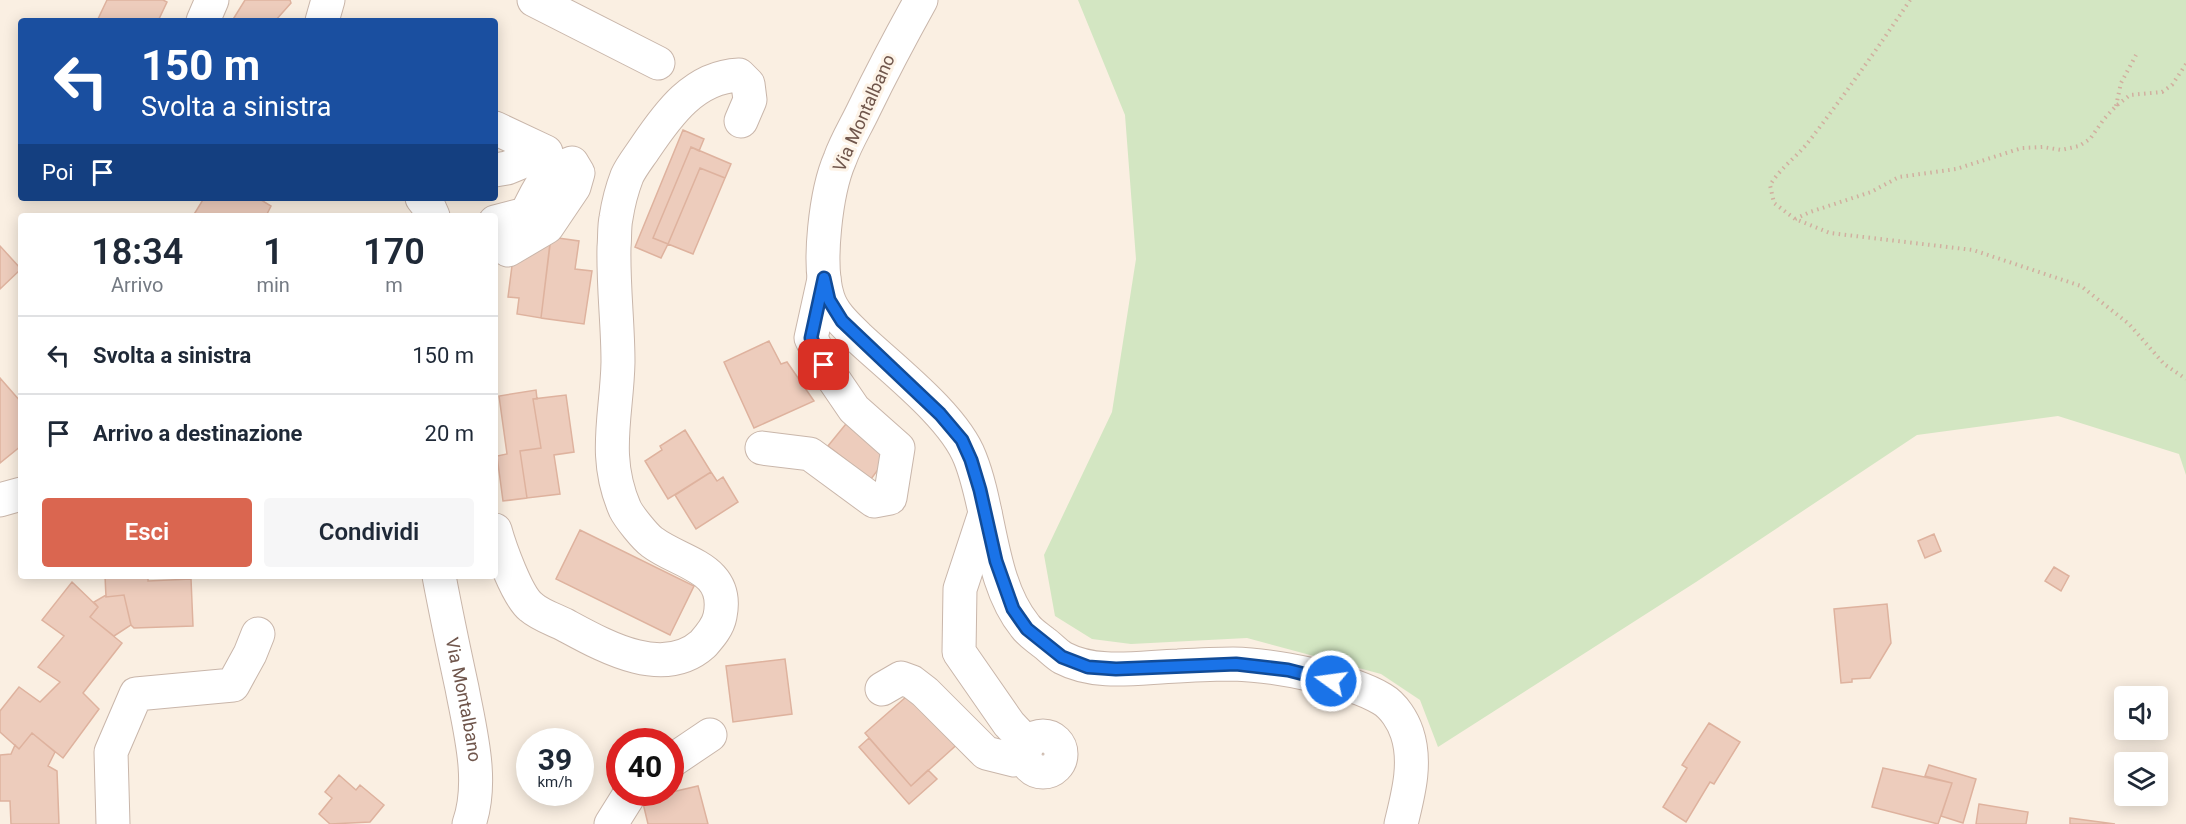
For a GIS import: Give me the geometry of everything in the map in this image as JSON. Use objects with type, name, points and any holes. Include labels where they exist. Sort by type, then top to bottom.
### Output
[{"type":"street","points":[[204,18],[212,0]]},
{"type":"street","points":[[323,18],[328,0]]},
{"type":"street","points":[[534,0],[658,63]]},
{"type":"street","name":"Via Montalbano","points":[[921,0],[894,48],[838,161],[824,241],[824,278],[829,300],[842,321],[940,414],[962,440],[971,460],[996,561],[1013,609],[1027,629],[1062,657],[1088,667],[1116,669],[1236,664],[1288,670],[1352,686],[1384,700],[1399,716],[1408,734],[1411,784],[1401,824]]},
{"type":"street","points":[[498,542],[530,607],[610,648],[645,658],[674,660],[698,648],[712,635],[720,617],[721,597],[716,584],[708,573],[651,542],[626,511],[614,477],[611,443],[618,363],[614,264],[615,219],[627,174],[667,115],[699,86],[725,76],[739,75],[748,84],[750,100],[741,121]]},
{"type":"street","points":[[498,129],[546,152],[498,170]]},
{"type":"street","points":[[762,448],[810,454],[874,501],[890,498],[898,448],[854,409],[824,365],[811,338],[824,278]]},
{"type":"street","points":[[0,500],[18,495]]},
{"type":"street","points":[[985,513],[960,589],[959,652],[1026,749]]},
{"type":"street","name":"Via Montalbano","points":[[440,579],[473,745],[479,820]]},
{"type":"street","points":[[113,824],[111,752],[136,694],[232,685],[250,654],[258,634]]},
{"type":"street","points":[[882,689],[902,678],[912,682],[986,753],[1014,760],[1038,736],[1049,737],[1059,744],[1061,750]]},
{"type":"street","points":[[684,753],[710,735]]},
{"type":"street","points":[[611,824],[622,806]]},
{"type":"path","points":[[1910,0],[1856,79],[1801,151],[1777,174],[1770,185],[1774,203],[1794,219],[1830,233],[1973,250],[2081,286],[2129,324],[2164,364],[2186,379]]},
{"type":"path","points":[[2116,106],[2121,83],[2136,55]]},
{"type":"path","points":[[1794,219],[1871,192],[1899,177],[1956,169],[2022,148],[2043,147],[2061,150],[2079,146],[2090,139],[2104,119],[2130,95],[2162,92],[2172,85],[2186,64]]},
{"type":"green space","points":[[1078,0],[2186,0],[2186,475],[2179,454],[2058,416],[1917,435],[1696,582],[1438,747],[1420,700],[1381,674],[1247,638],[1131,644],[1092,639],[1055,616],[1044,555],[1112,412],[1136,259],[1125,115]]},
{"type":"building","points":[[107,0],[163,0],[167,2],[159,18],[98,18]]},
{"type":"building","points":[[245,0],[290,0],[291,3],[278,18],[234,18]]},
{"type":"building","points":[[683,130],[704,139],[699,151],[691,147],[653,238],[668,244],[661,258],[635,247]]},
{"type":"building","points":[[691,147],[731,164],[725,178],[700,168],[668,244],[653,238]]},
{"type":"building","points":[[700,168],[725,178],[693,254],[668,244]]},
{"type":"building","points":[[202,201],[263,201],[271,206],[268,213],[195,213]]},
{"type":"building","points":[[551,237],[579,241],[575,269],[592,271],[584,324],[541,318]]},
{"type":"building","points":[[550,243],[541,318],[517,314],[519,298],[508,297],[514,250]]},
{"type":"building","points":[[0,246],[18,266],[18,272],[0,289]]},
{"type":"building","points":[[769,341],[781,364],[787,362],[814,401],[754,428],[724,362]]},
{"type":"building","points":[[0,378],[18,399],[18,448],[0,463]]},
{"type":"building","points":[[536,390],[537,399],[533,399],[541,448],[520,451],[527,498],[503,501],[498,456],[507,454],[499,396]]},
{"type":"building","points":[[566,395],[574,452],[554,455],[560,494],[527,498],[520,451],[541,448],[533,399]]},
{"type":"building","points":[[850,419],[892,451],[871,479],[828,446]]},
{"type":"building","points":[[685,430],[711,472],[668,499],[645,461],[662,450],[660,446]]},
{"type":"building","points":[[711,472],[717,481],[723,477],[738,502],[696,529],[675,495]]},
{"type":"building","points":[[580,530],[694,586],[670,635],[556,579]]},
{"type":"building","points":[[1934,534],[1941,551],[1925,558],[1918,541]]},
{"type":"building","points":[[2054,567],[2069,576],[2061,591],[2045,581]]},
{"type":"building","points":[[105,579],[148,579],[148,581],[191,579],[193,626],[134,628],[131,625],[124,595],[106,597]]},
{"type":"building","points":[[72,582],[98,607],[90,617],[122,643],[83,693],[99,709],[63,758],[32,733],[19,749],[0,732],[0,711],[19,687],[40,702],[60,682],[38,667],[64,636],[42,620]]},
{"type":"building","points":[[106,595],[106,597],[124,595],[131,625],[114,636],[90,617],[98,607],[94,602]]},
{"type":"building","points":[[1887,604],[1891,643],[1870,678],[1852,679],[1852,682],[1841,683],[1834,609]]},
{"type":"building","points":[[785,659],[792,714],[733,722],[726,666]]},
{"type":"building","points":[[915,689],[961,741],[911,786],[865,733]]},
{"type":"building","points":[[1709,723],[1740,742],[1714,784],[1710,782],[1686,822],[1663,807],[1687,768],[1682,765]]},
{"type":"building","points":[[32,733],[55,752],[48,766],[57,771],[59,824],[11,824],[10,801],[0,801],[0,755],[11,754],[15,745],[19,749]]},
{"type":"building","points":[[869,738],[911,786],[928,770],[937,779],[909,804],[859,747]]},
{"type":"building","points":[[1929,765],[1976,779],[1963,823],[1941,816],[1952,783],[1925,776]]},
{"type":"building","points":[[1883,768],[1952,783],[1938,824],[1872,807]]},
{"type":"building","points":[[339,775],[356,790],[360,785],[384,805],[370,822],[330,824],[319,814],[332,798],[325,792]]},
{"type":"building","points":[[698,786],[708,824],[648,824],[644,806],[684,806],[684,789]]},
{"type":"building","points":[[1979,804],[2028,812],[2026,824],[1976,824]]},
{"type":"building","points":[[2070,818],[2115,824],[2070,824]]},
{"type":"route","points":[[824,365],[811,338],[824,278],[829,300],[842,321],[940,414],[962,440],[971,460],[996,561],[1013,609],[1027,629],[1062,657],[1088,667],[1116,669],[1236,664],[1288,670],[1331,681]]}]
